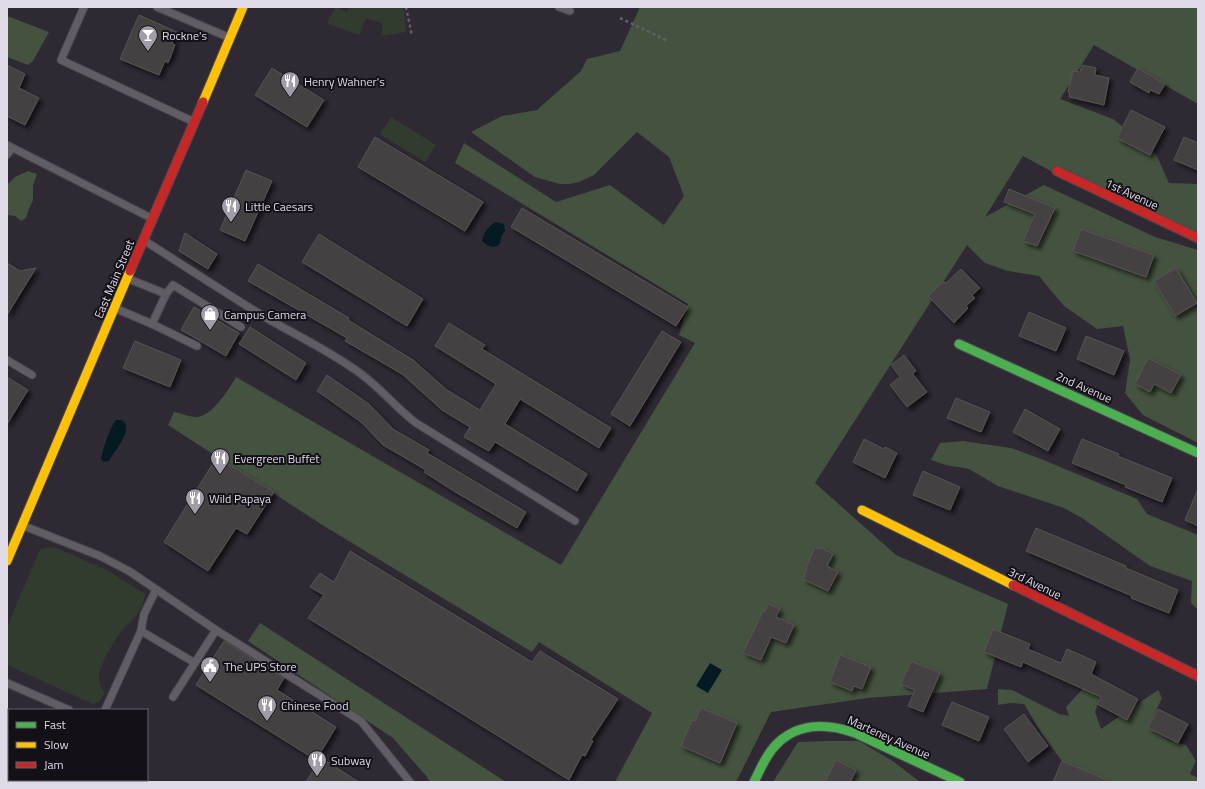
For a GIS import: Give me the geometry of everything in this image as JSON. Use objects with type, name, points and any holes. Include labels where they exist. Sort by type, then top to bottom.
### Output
[{"type":"street","name":"East Main Street","points":[[7,561],[10,548],[22,525],[243,7]]},
{"type":"street","name":"1st Avenue","points":[[1057,171],[1198,238]]},
{"type":"street","name":"2nd Avenue","points":[[959,344],[1198,453]]},
{"type":"street","name":"3rd Avenue","points":[[862,510],[1198,676]]},
{"type":"street","name":"Marteney Avenue","points":[[754,782],[774,747],[780,740],[789,734],[801,730],[824,726],[837,727],[875,741],[960,782]]},
{"type":"lane","points":[[84,7],[61,60],[194,122]]},
{"type":"lane","points":[[157,7],[230,38]]},
{"type":"lane","points":[[560,7],[570,11]]},
{"type":"lane","points":[[7,155],[10,147],[153,218]]},
{"type":"lane","points":[[143,240],[268,318],[350,366],[366,378],[395,406],[416,423],[575,521]]},
{"type":"lane","points":[[127,278],[166,294]]},
{"type":"lane","points":[[152,324],[166,294],[173,285],[241,327]]},
{"type":"lane","points":[[114,308],[152,324],[197,346]]},
{"type":"lane","points":[[7,360],[32,375]]},
{"type":"lane","points":[[22,525],[100,556],[129,571],[216,630],[361,721],[410,782]]},
{"type":"lane","points":[[105,709],[141,631],[144,614],[156,590]]},
{"type":"lane","points":[[173,697],[216,630]]},
{"type":"lane","points":[[141,631],[194,664]]},
{"type":"lane","points":[[7,683],[67,709]]},
{"type":"path","points":[[406,7],[412,36]]},
{"type":"path","points":[[620,18],[666,40]]},
{"type":"green space","points":[[335,7],[347,12],[349,7],[404,7],[406,32],[382,36],[382,23],[366,18],[359,35],[327,23]]},
{"type":"green space","points":[[640,7],[1198,7],[1198,104],[1094,45],[1060,99],[1113,119],[1156,154],[1169,183],[1198,184],[1198,238],[1049,170],[1023,156],[985,217],[1044,185],[1155,237],[1198,250],[1198,443],[1143,415],[1125,393],[1130,360],[1123,326],[1097,329],[1064,306],[1039,276],[1008,271],[985,263],[967,245],[815,483],[896,555],[1008,604],[987,689],[868,698],[771,712],[736,782],[615,782],[652,713],[539,642],[532,652],[324,526],[168,425],[174,412],[196,417],[202,416],[214,408],[236,377],[561,565],[695,343],[679,335],[688,304],[455,163],[464,143],[556,202],[610,185],[664,225],[684,196],[669,157],[637,132],[594,175],[579,182],[560,184],[535,177],[471,132],[502,116],[537,110],[581,71],[587,59],[620,51]]},
{"type":"green space","points":[[7,16],[49,32],[33,61],[28,65],[7,57]]},
{"type":"green space","points":[[391,117],[436,145],[425,162],[380,134]]},
{"type":"green space","points":[[28,171],[37,174],[33,186],[33,200],[26,218],[21,221],[15,216],[7,215],[7,185],[15,177]]},
{"type":"green space","points":[[963,441],[1011,448],[1041,459],[1137,499],[1147,514],[1198,535],[1198,610],[1191,603],[1192,581],[1150,566],[1082,518],[1064,508],[998,486],[969,469],[946,465],[931,460],[940,443]]},
{"type":"green space","points":[[54,547],[109,571],[145,594],[140,610],[118,636],[104,660],[99,680],[105,693],[99,702],[93,704],[7,665],[7,627],[40,549]]},
{"type":"green space","points":[[260,623],[506,782],[430,782],[393,738],[248,641]]},
{"type":"green space","points":[[1090,681],[1102,688],[1095,712],[1101,729],[1158,690],[1162,698],[1148,728],[1170,741],[1186,745],[1196,761],[1190,774],[1198,778],[1198,782],[1098,782],[1099,777],[1062,761],[1042,734],[1024,704],[1010,703],[998,705],[998,689],[1012,690],[1059,714],[1069,716],[1066,707]]},
{"type":"green space","points":[[859,741],[894,762],[920,782],[773,782],[798,742]]},
{"type":"water","points":[[496,222],[504,224],[505,231],[500,243],[496,247],[488,246],[482,241],[484,235],[491,225]]},
{"type":"water","points":[[116,420],[122,420],[126,424],[125,434],[109,461],[104,462],[101,459],[103,450],[109,433]]},
{"type":"water","points":[[710,663],[722,670],[708,693],[696,686]]},
{"type":"building","name":"Rockne's","points":[[139,15],[177,32],[172,43],[175,45],[168,63],[165,61],[159,75],[120,59]]},
{"type":"building","points":[[7,65],[25,74],[19,88],[39,98],[25,125],[7,116]]},
{"type":"building","points":[[1082,65],[1096,68],[1095,75],[1109,78],[1104,105],[1069,97],[1070,92],[1068,92],[1073,71],[1080,72]]},
{"type":"building","name":"Henry Wahner's","points":[[272,68],[324,100],[307,127],[255,95]]},
{"type":"building","points":[[1138,68],[1165,84],[1159,94],[1150,90],[1149,93],[1130,82]]},
{"type":"building","points":[[1131,110],[1165,127],[1150,155],[1117,138]]},
{"type":"building","points":[[375,137],[483,202],[465,231],[358,167]]},
{"type":"building","points":[[1184,137],[1198,143],[1198,170],[1174,160]]},
{"type":"building","points":[[246,170],[272,181],[245,241],[220,230]]},
{"type":"building","points":[[1009,189],[1055,208],[1037,246],[1023,241],[1035,214],[1004,202]]},
{"type":"building","points":[[522,208],[688,307],[676,326],[511,227]]},
{"type":"building","points":[[1081,229],[1154,255],[1146,277],[1073,251]]},
{"type":"building","points":[[185,233],[217,254],[208,269],[179,251]]},
{"type":"building","points":[[319,234],[423,299],[407,326],[302,262]]},
{"type":"building","points":[[7,263],[20,271],[36,268],[7,315]]},
{"type":"building","points":[[258,264],[349,318],[348,320],[413,360],[447,390],[480,410],[496,384],[435,346],[449,323],[485,345],[482,349],[611,428],[599,448],[520,399],[505,424],[587,474],[577,491],[495,442],[489,451],[464,437],[470,427],[442,410],[402,374],[345,341],[347,338],[248,281]]},
{"type":"building","points":[[1176,268],[1197,303],[1175,316],[1154,281]]},
{"type":"building","points":[[961,269],[980,288],[972,295],[975,298],[966,306],[968,308],[954,323],[928,296],[943,282],[946,283]]},
{"type":"building","name":"Campus Camera","points":[[194,307],[239,333],[226,356],[181,330]]},
{"type":"building","points":[[1029,312],[1066,328],[1056,351],[1019,336]]},
{"type":"building","points":[[250,327],[306,363],[296,380],[239,344]]},
{"type":"building","points":[[662,331],[681,342],[630,426],[611,414]]},
{"type":"building","points":[[1086,336],[1124,351],[1114,375],[1077,359]]},
{"type":"building","points":[[135,341],[181,360],[170,387],[123,368]]},
{"type":"building","points":[[904,355],[916,371],[913,374],[927,392],[907,407],[890,385],[900,377],[891,365]]},
{"type":"building","points":[[1148,358],[1181,375],[1171,393],[1154,384],[1150,392],[1135,384]]},
{"type":"building","points":[[327,375],[369,404],[393,429],[429,450],[427,453],[526,512],[517,528],[457,493],[424,472],[426,470],[383,445],[361,422],[317,391]]},
{"type":"building","points":[[7,377],[28,390],[7,424]]},
{"type":"building","points":[[956,398],[990,412],[981,432],[947,418]]},
{"type":"building","points":[[1025,409],[1060,429],[1048,451],[1013,432]]},
{"type":"building","points":[[864,439],[884,449],[885,447],[897,453],[885,478],[853,462]]},
{"type":"building","points":[[1082,439],[1119,454],[1118,456],[1172,478],[1162,502],[1125,487],[1126,485],[1072,463]]},
{"type":"building","points":[[217,457],[274,492],[247,534],[236,528],[208,571],[164,542]]},
{"type":"building","points":[[923,471],[960,487],[950,510],[913,495]]},
{"type":"building","points":[[1198,489],[1198,526],[1185,520]]},
{"type":"building","points":[[1036,528],[1178,590],[1169,613],[1131,598],[1132,596],[1026,551]]},
{"type":"building","points":[[815,547],[819,549],[820,547],[833,554],[827,566],[838,572],[828,591],[803,579]]},
{"type":"building","points":[[350,551],[532,662],[540,651],[618,699],[591,740],[593,741],[585,756],[582,755],[569,780],[308,618],[324,595],[310,587],[320,573],[334,582]]},
{"type":"building","points":[[768,604],[780,609],[776,617],[794,625],[786,643],[771,637],[761,660],[743,653],[763,611],[765,612]]},
{"type":"building","points":[[993,629],[1030,644],[1028,649],[1061,663],[1067,649],[1096,662],[1091,674],[1138,699],[1127,720],[1097,704],[1101,697],[1023,662],[1021,667],[984,652]]},
{"type":"building","points":[[224,641],[284,678],[277,690],[336,727],[316,760],[196,685]]},
{"type":"building","points":[[840,655],[871,667],[862,689],[854,686],[852,691],[830,682]]},
{"type":"building","points":[[911,661],[940,673],[923,712],[908,706],[915,690],[901,684]]},
{"type":"building","points":[[952,702],[989,717],[979,741],[942,725]]},
{"type":"building","points":[[701,708],[737,723],[720,763],[681,746],[692,720],[695,721]]},
{"type":"building","points":[[1158,709],[1188,724],[1178,743],[1148,728]]},
{"type":"building","points":[[1024,714],[1048,746],[1028,762],[1004,729]]},
{"type":"building","points":[[321,758],[359,782],[306,782]]},
{"type":"building","points":[[836,760],[856,770],[850,782],[825,782]]},
{"type":"building","points":[[1062,761],[1112,782],[1053,782]]},
{"type":"traffic: fast","points":[[959,344],[1198,453]]},
{"type":"traffic: fast","points":[[754,782],[768,755],[783,739],[802,729],[823,726],[834,727],[855,733],[960,782]]},
{"type":"traffic: slow","points":[[203,102],[243,7]]},
{"type":"traffic: slow","points":[[7,561],[130,271]]},
{"type":"traffic: slow","points":[[862,510],[1013,585]]},
{"type":"traffic: jam","points":[[130,271],[203,102]]},
{"type":"traffic: jam","points":[[1057,171],[1198,238]]},
{"type":"traffic: jam","points":[[1013,585],[1198,676]]},
{"type":"place","name":"Rockne's","points":[[148,52]]},
{"type":"place","name":"Henry Wahner's","points":[[290,98]]},
{"type":"place","name":"Little Caesars","points":[[231,223]]},
{"type":"place","name":"Campus Camera","points":[[210,331]]},
{"type":"place","name":"Evergreen Buffet","points":[[220,475]]},
{"type":"place","name":"Wild Papaya","points":[[195,515]]},
{"type":"place","name":"The UPS Store","points":[[210,683]]},
{"type":"place","name":"Chinese Food","points":[[267,722]]},
{"type":"place","name":"Subway","points":[[317,777]]}]
